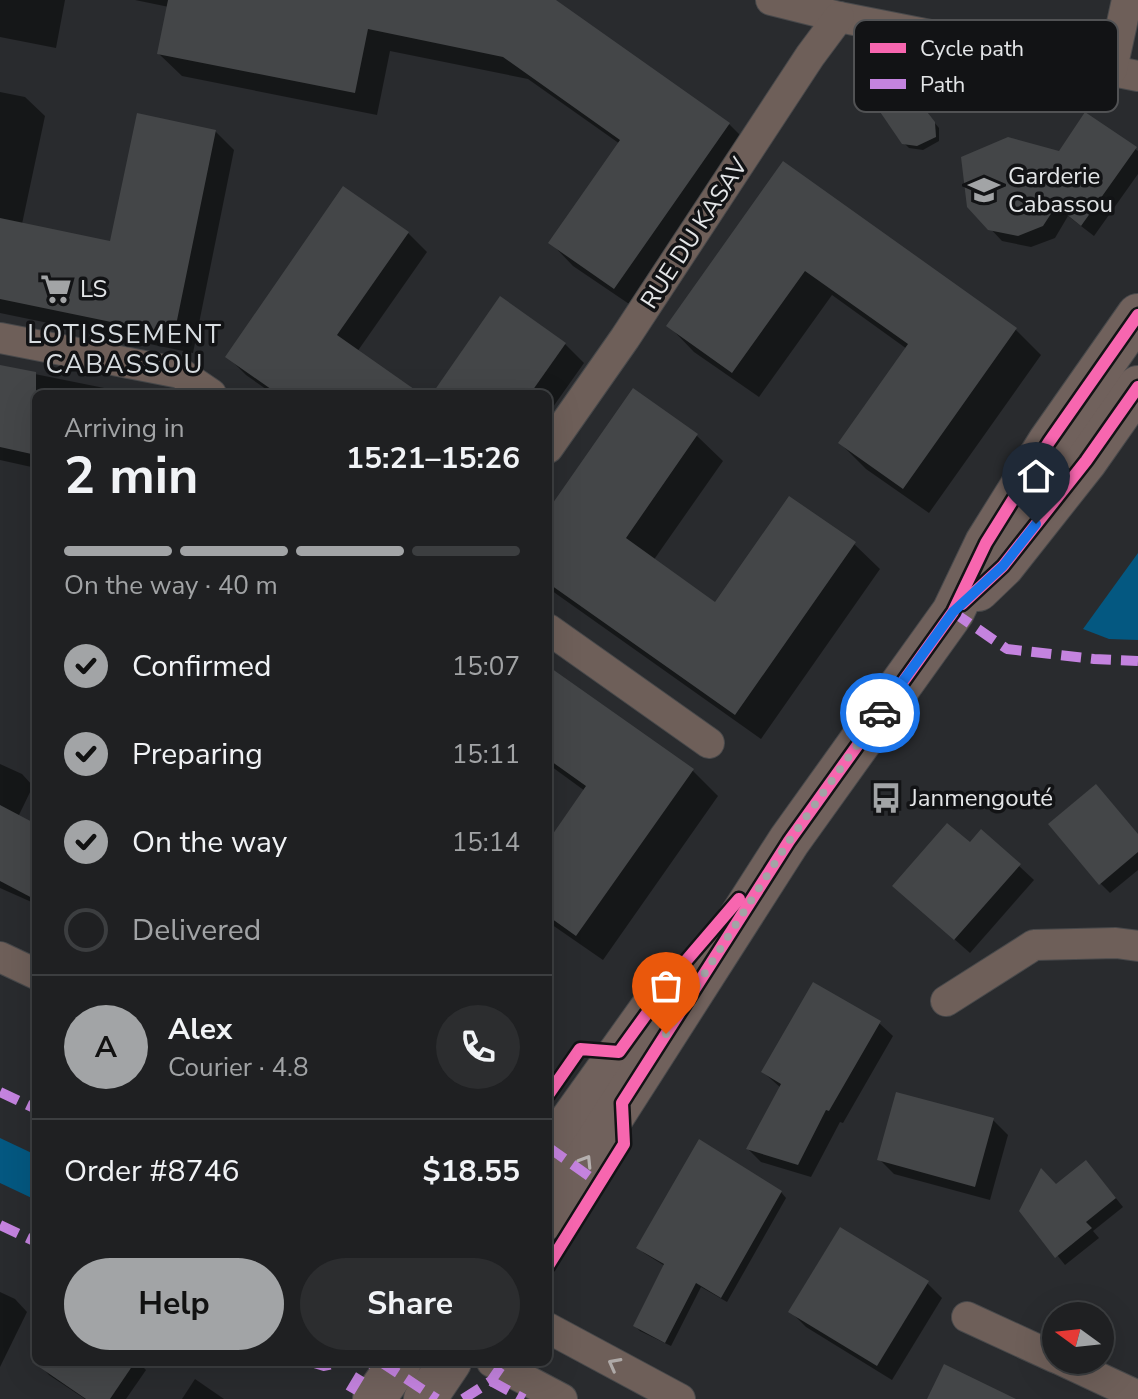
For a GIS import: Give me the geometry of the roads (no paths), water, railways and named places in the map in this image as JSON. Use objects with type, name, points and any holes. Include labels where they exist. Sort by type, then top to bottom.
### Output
[{"type":"main road","points":[[552,1212],[789,841],[953,612],[986,543],[1049,442],[1138,315]]},
{"type":"main road","points":[[953,612],[1003,566],[1086,461],[1138,387]]},
{"type":"main road","points":[[552,1147],[679,969],[789,841]]},
{"type":"main road","points":[[374,1399],[397,1366]]},
{"type":"main road","points":[[425,1399],[447,1366]]},
{"type":"street","points":[[771,0],[855,20]]},
{"type":"street","points":[[1125,72],[1127,0]]},
{"type":"street","name":"RUE DU KASAV","points":[[552,442],[839,17]]},
{"type":"street","points":[[0,338],[180,373],[205,390]]},
{"type":"street","points":[[552,632],[709,743]]},
{"type":"street","points":[[946,1001],[1034,945],[1116,943],[1138,946]]},
{"type":"street","points":[[0,957],[32,972]]},
{"type":"street","points":[[967,1317],[1042,1352]]},
{"type":"street","points":[[552,1330],[680,1399]]},
{"type":"street","points":[[500,1366],[562,1399]]},
{"type":"street","points":[[1090,1374],[1138,1396]]},
{"type":"water","points":[[1138,553],[1138,640],[1109,639],[1083,629]]},
{"type":"water","points":[[0,1138],[32,1153],[32,1198],[0,1183]]},
{"type":"place","name":"Garderie Cabassou","points":[[984,190]]},
{"type":"place","name":"LS","points":[[56,289]]},
{"type":"place","name":"Janmengouté","points":[[886,798]]},
{"type":"district","name":"LOTISSEMENT CABASSOU","points":[[125,349]]}]
